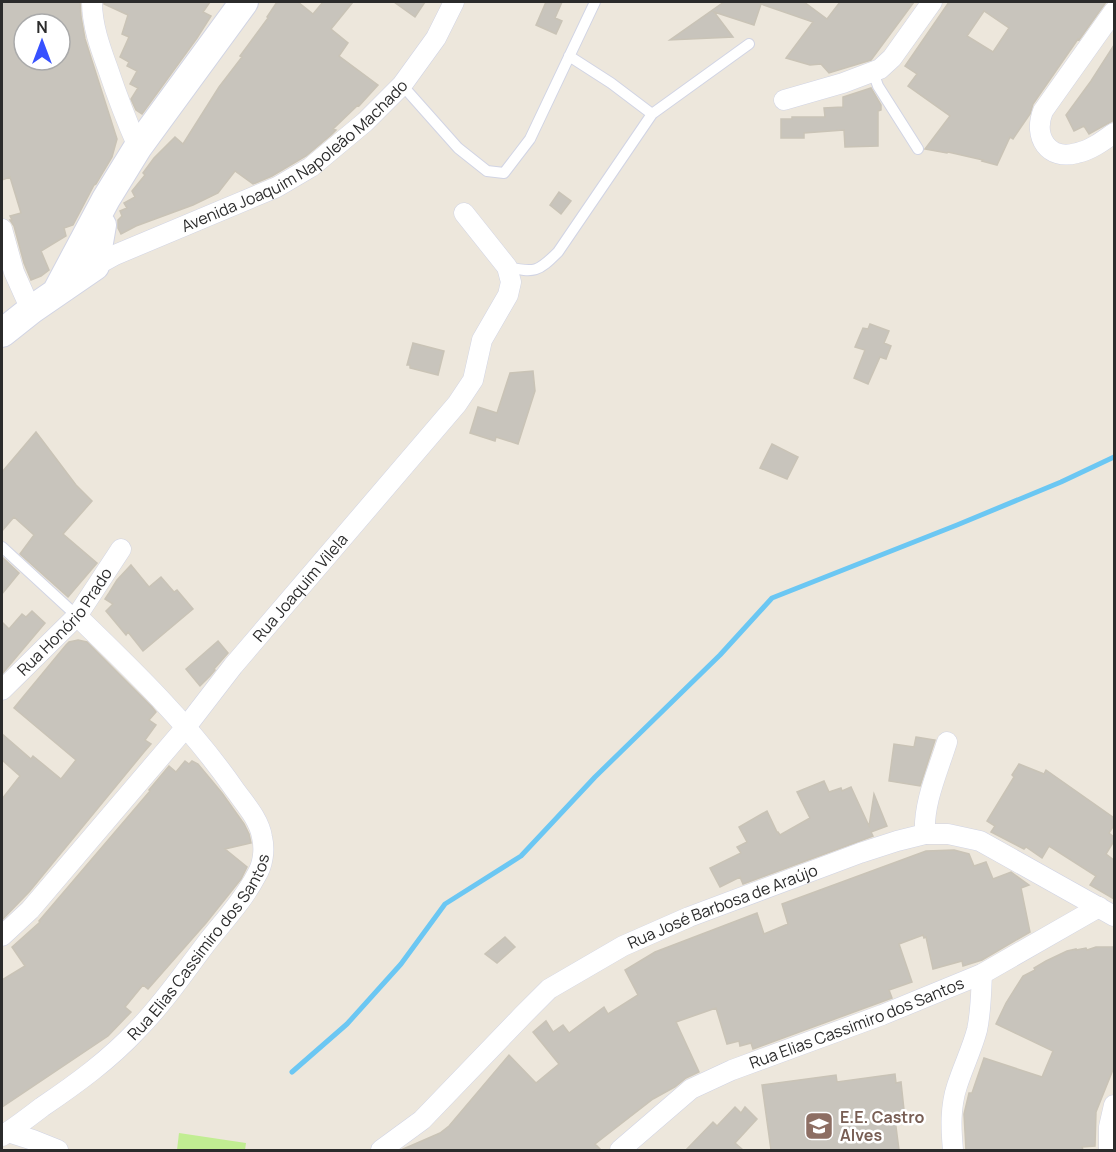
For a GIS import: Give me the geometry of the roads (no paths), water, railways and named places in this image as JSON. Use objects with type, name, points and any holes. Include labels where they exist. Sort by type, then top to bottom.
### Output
[{"type":"main road","points":[[57,291],[106,199],[138,147],[244,2]]},
{"type":"main road","points":[[2,333],[57,291],[95,266],[106,199]]},
{"type":"street","points":[[92,2],[98,42],[121,108],[138,147]]},
{"type":"street","name":"Avenida Joaquim Napoleão Machado","points":[[95,266],[115,255],[277,187],[311,167],[364,122],[402,84],[436,38],[454,2]]},
{"type":"street","points":[[784,100],[873,72],[892,58],[932,2]]},
{"type":"street","points":[[1114,11],[1043,111],[1039,131],[1042,141],[1047,146],[1058,153],[1072,154],[1091,148],[1114,134]]},
{"type":"street","points":[[464,213],[507,267]]},
{"type":"street","points":[[2,229],[14,272],[31,310]]},
{"type":"street","name":"Rua Joaquim Vilela","points":[[2,936],[30,910],[186,727],[233,666],[461,398],[473,380],[482,340],[507,295],[511,282],[507,267]]},
{"type":"street","name":"Rua Honório Prado","points":[[2,690],[77,616],[122,549]]},
{"type":"street","name":"Rua Elias Cassimiro dos Santos","points":[[5,1134],[84,1078],[137,1030],[159,1005],[241,898],[257,875],[263,850],[259,826],[232,785],[186,727],[135,672],[77,616]]},
{"type":"street","points":[[925,834],[927,810],[947,742]]},
{"type":"street","name":"Rua José Barbosa de Araújo","points":[[381,1150],[422,1120],[549,989],[623,946],[689,917],[860,853],[925,834],[948,834],[980,841],[1107,911]]},
{"type":"street","name":"Rua Elias Cassimiro dos Santos","points":[[620,1150],[691,1089],[732,1070],[882,1015],[982,974],[1107,911]]},
{"type":"street","points":[[953,1150],[951,1125],[953,1102],[977,1029],[982,974]]},
{"type":"street","points":[[1109,1150],[1109,1127],[1114,1105]]},
{"type":"street","points":[[5,1134],[58,1150]]},
{"type":"lane","points":[[402,84],[458,148],[487,171],[504,173],[530,139],[595,2]]},
{"type":"lane","points":[[507,267],[527,272],[543,266],[558,252],[652,114],[749,44]]},
{"type":"lane","points":[[569,56],[611,83],[652,114]]},
{"type":"lane","points":[[873,72],[878,86],[918,148]]},
{"type":"lane","points":[[2,547],[77,616]]},
{"type":"waterway","points":[[292,1072],[347,1024],[401,964],[445,904],[521,856],[595,777],[720,655],[772,598],[957,525],[1061,482],[1114,457]]},
{"type":"place","name":"E.E. Castro Alves","points":[[819,1126]]}]
